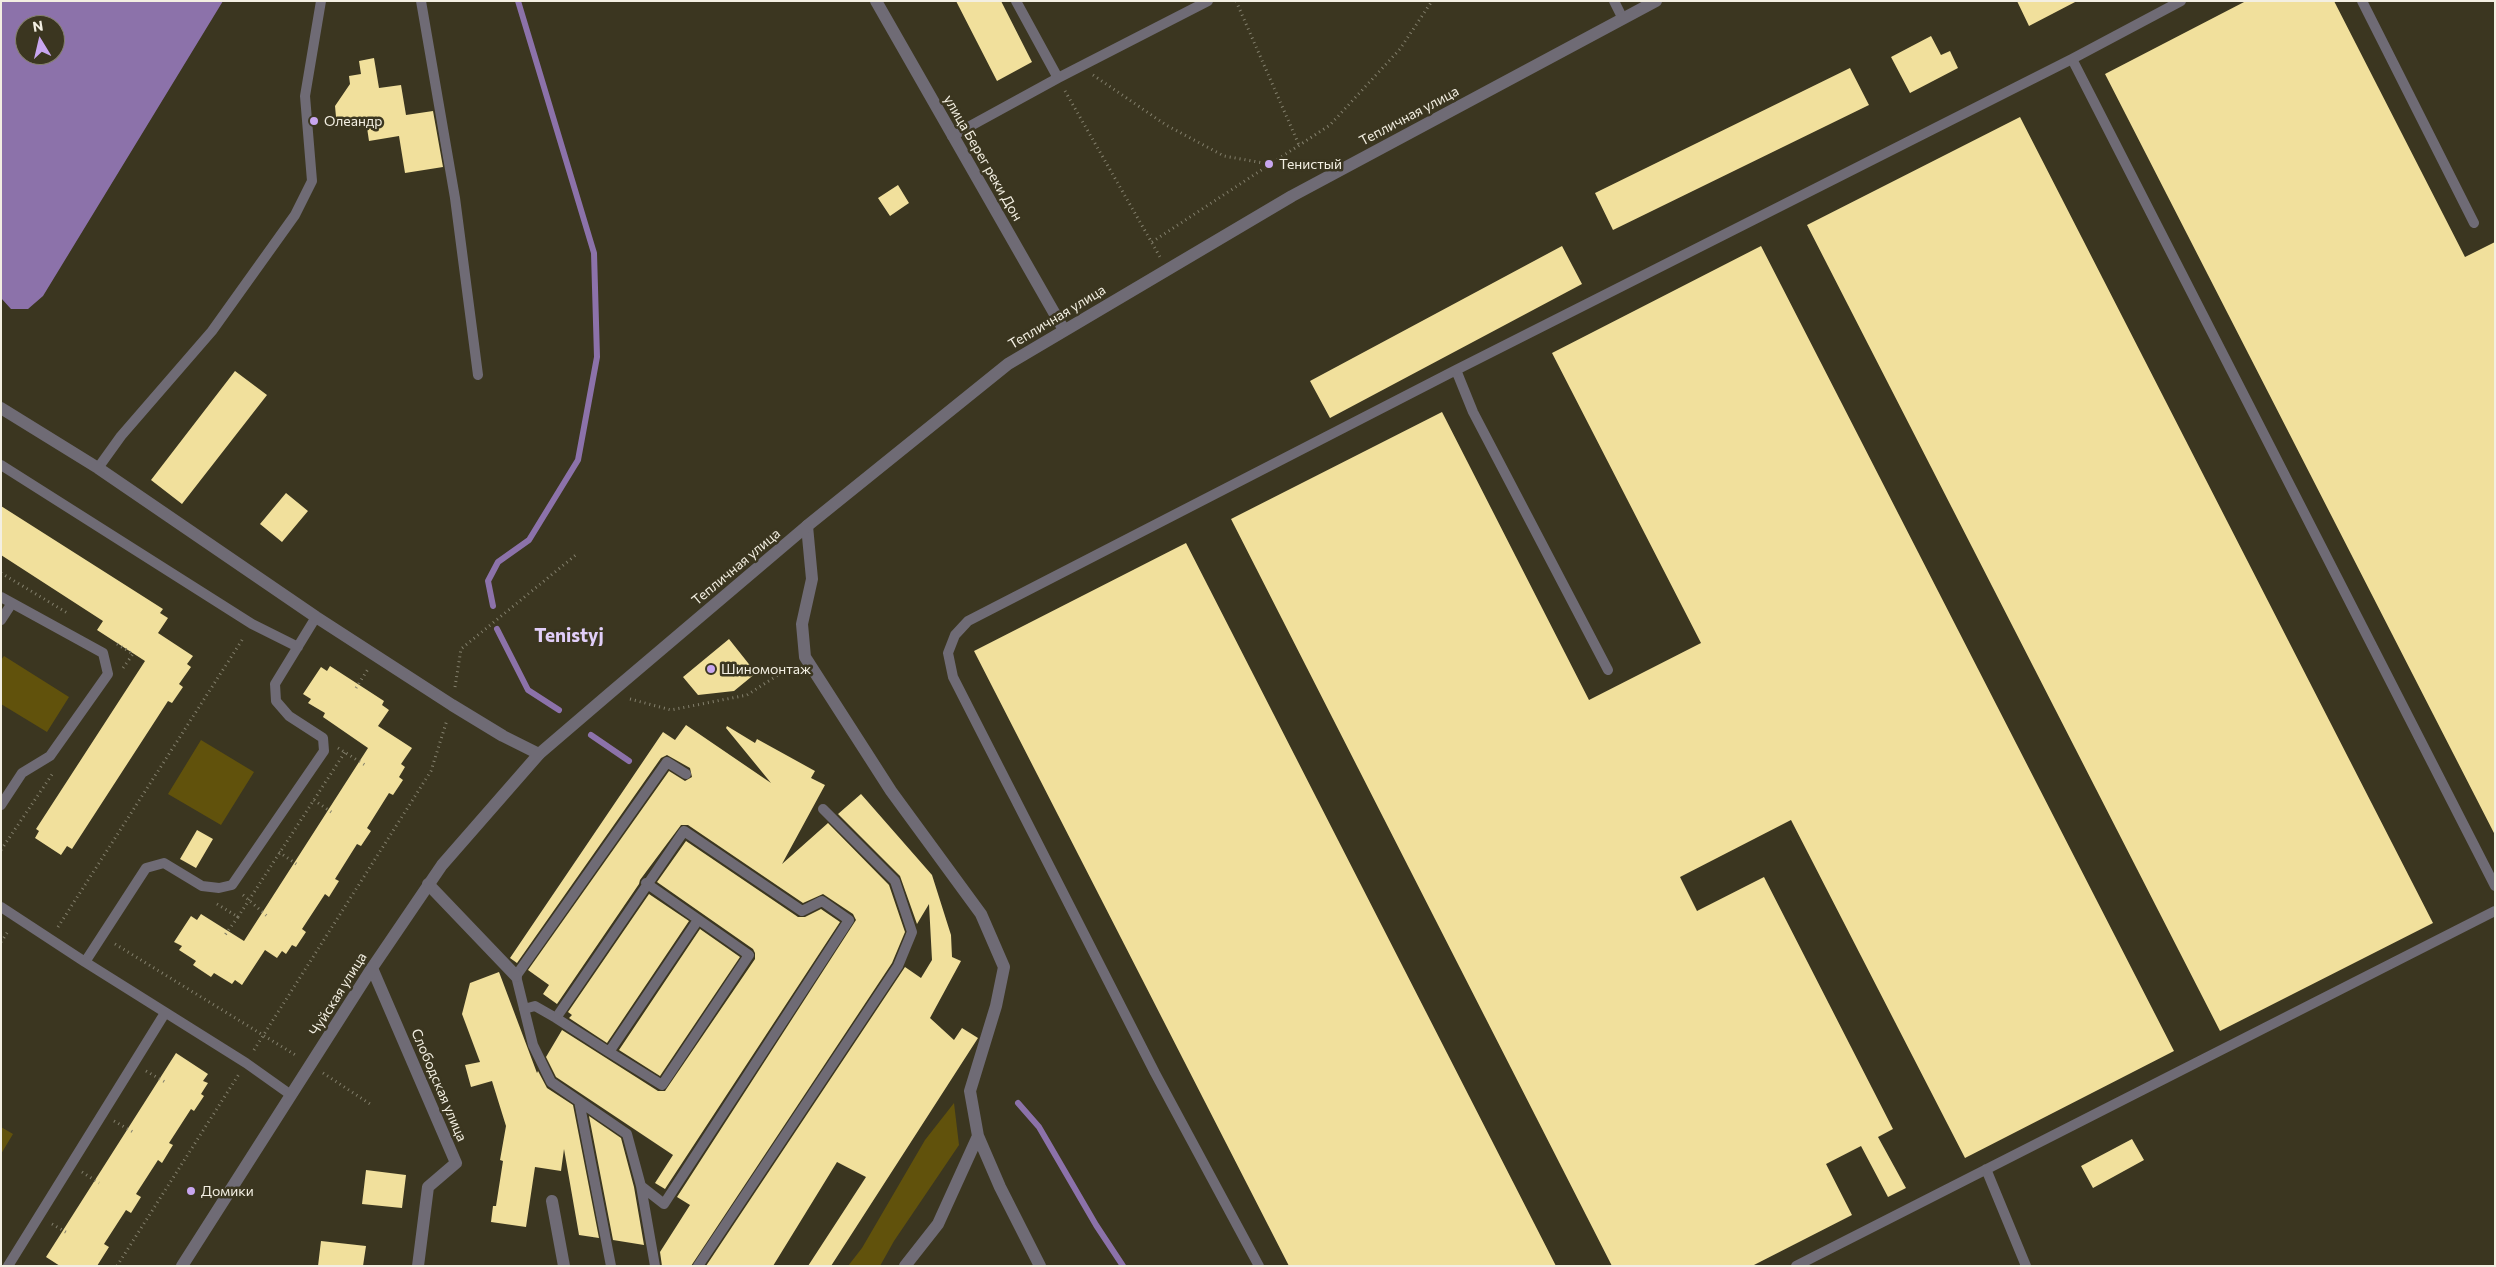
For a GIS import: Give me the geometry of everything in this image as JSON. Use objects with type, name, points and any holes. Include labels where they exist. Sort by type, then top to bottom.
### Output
[{"type":"street","name":"улица Берег реки Дон","points":[[876,1],[1064,330]]},
{"type":"street","name":"Тепличная улица","points":[[540,754],[807,526],[1008,364],[1292,196],[1656,1]]},
{"type":"street","points":[[1,408],[98,468],[316,617],[452,706],[503,736],[540,754]]},
{"type":"street","points":[[807,526],[812,579],[802,624],[805,657],[891,791],[981,914],[1004,967],[996,1006],[970,1091],[978,1136],[1000,1187],[1040,1266]]},
{"type":"street","name":"Чуйская улица","points":[[182,1266],[372,968],[428,884],[442,864],[540,754]]},
{"type":"street","points":[[428,884],[516,976]]},
{"type":"street","name":"Слободская улица","points":[[372,968],[456,1163],[428,1187],[418,1266]]},
{"type":"street","points":[[905,1266],[938,1224],[978,1136]]},
{"type":"street","points":[[552,1201],[564,1266]]},
{"type":"lane","points":[[98,468],[120,436],[212,331],[295,215],[312,181],[305,96],[321,1]]},
{"type":"lane","points":[[421,1],[455,198],[478,375]]},
{"type":"lane","points":[[1016,1],[1058,78]]},
{"type":"lane","points":[[952,136],[1058,78],[1208,1]]},
{"type":"lane","points":[[1614,1],[1623,18]]},
{"type":"lane","points":[[1259,1266],[1155,1073],[954,677],[948,653],[954,635],[968,621],[1456,370],[2072,60],[2181,1]]},
{"type":"lane","points":[[2362,1],[2474,223]]},
{"type":"lane","points":[[2072,60],[2495,886]]},
{"type":"lane","points":[[1456,370],[1473,412],[1608,670]]},
{"type":"lane","points":[[1,465],[252,624],[298,647]]},
{"type":"lane","points":[[1,597],[103,653],[108,674],[50,756],[22,773],[1,805]]},
{"type":"lane","points":[[1,620],[12,603]]},
{"type":"lane","points":[[86,962],[146,868],[164,864],[202,886],[219,888],[232,886],[324,750],[323,738],[288,716],[276,700],[275,684],[316,617]]},
{"type":"lane","points":[[655,1266],[642,1186],[627,1134],[551,1082],[533,1045],[516,976],[667,762],[686,774]]},
{"type":"lane","points":[[698,1266],[898,966],[912,932],[895,881],[823,810]]},
{"type":"lane","points":[[556,1018],[646,883],[684,831],[802,911],[822,901],[849,920],[664,1204],[642,1186]]},
{"type":"lane","points":[[524,1009],[535,1006],[662,1085],[749,955],[646,883]]},
{"type":"lane","points":[[1,907],[50,940],[246,1063],[291,1095]]},
{"type":"lane","points":[[1796,1266],[2495,910]]},
{"type":"lane","points":[[609,1052],[698,920]]},
{"type":"lane","points":[[8,1266],[165,1013]]},
{"type":"lane","points":[[579,1101],[611,1266]]},
{"type":"lane","points":[[1986,1169],[2026,1266]]},
{"type":"path","points":[[1236,1],[1299,145]]},
{"type":"path","points":[[1152,242],[1330,125],[1400,49],[1432,1]]},
{"type":"path","points":[[1091,74],[1166,125],[1224,156],[1269,164]]},
{"type":"path","points":[[1058,78],[1167,270]]},
{"type":"path","points":[[117,1266],[431,771],[452,706],[461,649],[577,554]]},
{"type":"path","points":[[1,572],[75,618]]},
{"type":"path","points":[[50,940],[252,624]]},
{"type":"path","points":[[116,644],[133,654],[122,670]]},
{"type":"path","points":[[609,694],[670,710],[747,695],[805,657]]},
{"type":"path","points":[[323,738],[365,765]]},
{"type":"path","points":[[225,935],[345,752]]},
{"type":"path","points":[[1,850],[56,769]]},
{"type":"path","points":[[297,789],[334,814]]},
{"type":"path","points":[[263,841],[299,866]]},
{"type":"path","points":[[232,886],[268,916]]},
{"type":"path","points":[[215,903],[238,917]]},
{"type":"path","points":[[102,936],[311,1064],[370,1104]]},
{"type":"path","points":[[134,1064],[165,1082]]},
{"type":"path","points":[[103,1114],[133,1132]]},
{"type":"shaded area","points":[[1,1],[223,1],[43,296],[28,309],[11,309],[1,298]]},
{"type":"shaded area","points":[[4,656],[69,697],[47,732],[1,704],[1,660]]},
{"type":"shaded area","points":[[201,740],[254,772],[221,825],[168,794]]},
{"type":"shaded area","points":[[954,1103],[959,1145],[894,1241],[880,1266],[848,1266],[862,1248],[925,1140]]},
{"type":"shaded area","points":[[1,1127],[13,1134],[1,1154]]},
{"type":"building","points":[[956,1],[1001,1],[1032,62],[997,81]]},
{"type":"building","points":[[2017,1],[2077,1],[2029,26]]},
{"type":"building","points":[[2246,1],[2334,1],[2465,257],[2495,242],[2495,835],[2105,74]]},
{"type":"building","points":[[1931,36],[1941,55],[1950,51],[1958,68],[1910,93],[1891,57]]},
{"type":"building","points":[[374,58],[379,88],[401,85],[406,115],[433,111],[443,167],[405,173],[399,136],[369,141],[366,121],[351,123],[336,117],[335,106],[350,84],[349,76],[361,74],[359,61]]},
{"type":"building","points":[[1850,68],[1869,105],[1613,230],[1595,193]]},
{"type":"building","points":[[2020,117],[2433,923],[2220,1031],[1807,225]]},
{"type":"building","points":[[898,185],[909,203],[890,216],[878,198]]},
{"type":"building","points":[[1562,246],[1582,284],[1330,418],[1310,381]]},
{"type":"building","points":[[1761,246],[2174,1051],[1965,1158],[1791,820],[1680,877],[1697,911],[1764,877],[1893,1129],[1878,1137],[1906,1188],[1888,1197],[1861,1146],[1826,1164],[1852,1215],[1752,1266],[1612,1266],[1231,519],[1442,412],[1589,700],[1701,643],[1552,353]]},
{"type":"building","points":[[235,371],[267,395],[182,504],[151,480]]},
{"type":"building","points":[[286,493],[308,511],[282,542],[260,524]]},
{"type":"building","points":[[1,506],[163,609],[160,613],[168,618],[158,633],[193,656],[187,664],[191,667],[179,684],[183,687],[172,703],[168,701],[72,849],[67,846],[61,855],[35,838],[39,831],[36,829],[145,661],[97,630],[103,621],[1,555]]},
{"type":"building","points":[[1186,543],[1556,1266],[1289,1266],[974,651]]},
{"type":"building","points":[[729,639],[756,673],[734,691],[698,695],[683,677]]},
{"type":"building","points":[[330,666],[384,701],[382,705],[389,710],[378,726],[412,748],[401,764],[405,767],[399,777],[403,780],[393,795],[389,793],[367,828],[371,831],[361,846],[357,844],[335,879],[339,881],[329,897],[325,894],[302,929],[306,932],[296,947],[292,945],[286,954],[282,951],[277,958],[265,950],[242,985],[235,980],[232,984],[214,973],[211,977],[193,965],[196,961],[179,950],[182,946],[174,942],[191,916],[197,920],[201,914],[244,941],[368,748],[323,717],[325,713],[308,703],[311,699],[303,694],[321,667],[327,671]]},
{"type":"building","points":[[686,725],[771,783],[726,728],[727,726],[755,743],[757,739],[815,771],[811,778],[825,785],[782,864],[828,823],[889,885],[905,932],[892,963],[691,1266],[662,1266],[660,1252],[690,1205],[677,1197],[856,920],[853,914],[823,894],[803,903],[688,825],[681,825],[640,880],[557,1004],[543,994],[549,985],[528,970],[669,771],[685,781],[692,777],[690,768],[667,755],[661,758],[517,963],[510,958],[663,732],[675,740]]},
{"type":"building","points":[[861,794],[932,875],[951,935],[952,957],[961,961],[930,1018],[954,1040],[962,1028],[978,1038],[831,1266],[808,1266],[866,1177],[837,1162],[773,1266],[706,1266],[905,967],[921,978],[932,960],[929,904],[917,924],[900,876],[838,814]]},
{"type":"building","points":[[197,830],[213,839],[196,868],[180,859]]},
{"type":"building","points":[[686,841],[798,917],[805,917],[821,909],[840,922],[665,1189],[655,1183],[673,1155],[556,1077],[546,1057],[562,1030],[658,1091],[665,1091],[755,959],[753,949],[657,882]]},
{"type":"building","points":[[649,894],[689,921],[607,1043],[569,1018],[572,1015],[568,1012]]},
{"type":"building","points":[[700,929],[740,957],[660,1076],[619,1050]]},
{"type":"building","points":[[499,972],[537,1073],[538,1071],[547,1088],[573,1105],[599,1238],[579,1235],[564,1149],[561,1171],[535,1167],[526,1227],[491,1222],[493,1206],[496,1206],[503,1161],[500,1160],[506,1126],[492,1081],[471,1087],[465,1065],[480,1062],[462,1014],[470,983]]},
{"type":"building","points":[[176,1053],[208,1074],[203,1081],[208,1083],[201,1094],[204,1096],[194,1111],[191,1109],[169,1143],[173,1145],[162,1163],[158,1160],[136,1194],[141,1197],[131,1213],[126,1210],[104,1244],[109,1247],[97,1266],[60,1266],[46,1257]]},
{"type":"building","points":[[589,1116],[621,1138],[634,1187],[644,1245],[613,1240]]},
{"type":"building","points":[[2132,1139],[2144,1160],[2093,1188],[2081,1166]]},
{"type":"building","points":[[366,1170],[406,1175],[402,1208],[362,1204]]},
{"type":"building","points":[[321,1241],[366,1246],[363,1266],[318,1266]]},
{"type":"waterway","points":[[493,606],[488,581],[498,562],[529,540],[578,460],[597,357],[594,253],[518,1]]},
{"type":"waterway","points":[[497,629],[528,690],[559,710]]},
{"type":"waterway","points":[[591,735],[629,761]]},
{"type":"waterway","points":[[1018,1103],[1039,1127],[1096,1225],[1123,1266]]},
{"type":"place","name":"Олеандр","points":[[314,121]]},
{"type":"place","name":"Тенистый","points":[[1269,164]]},
{"type":"place","name":"Шиномонтаж","points":[[711,669]]},
{"type":"place","name":"Домики","points":[[191,1191]]},
{"type":"district","name":"Tenistyj","points":[[569,636]]}]
